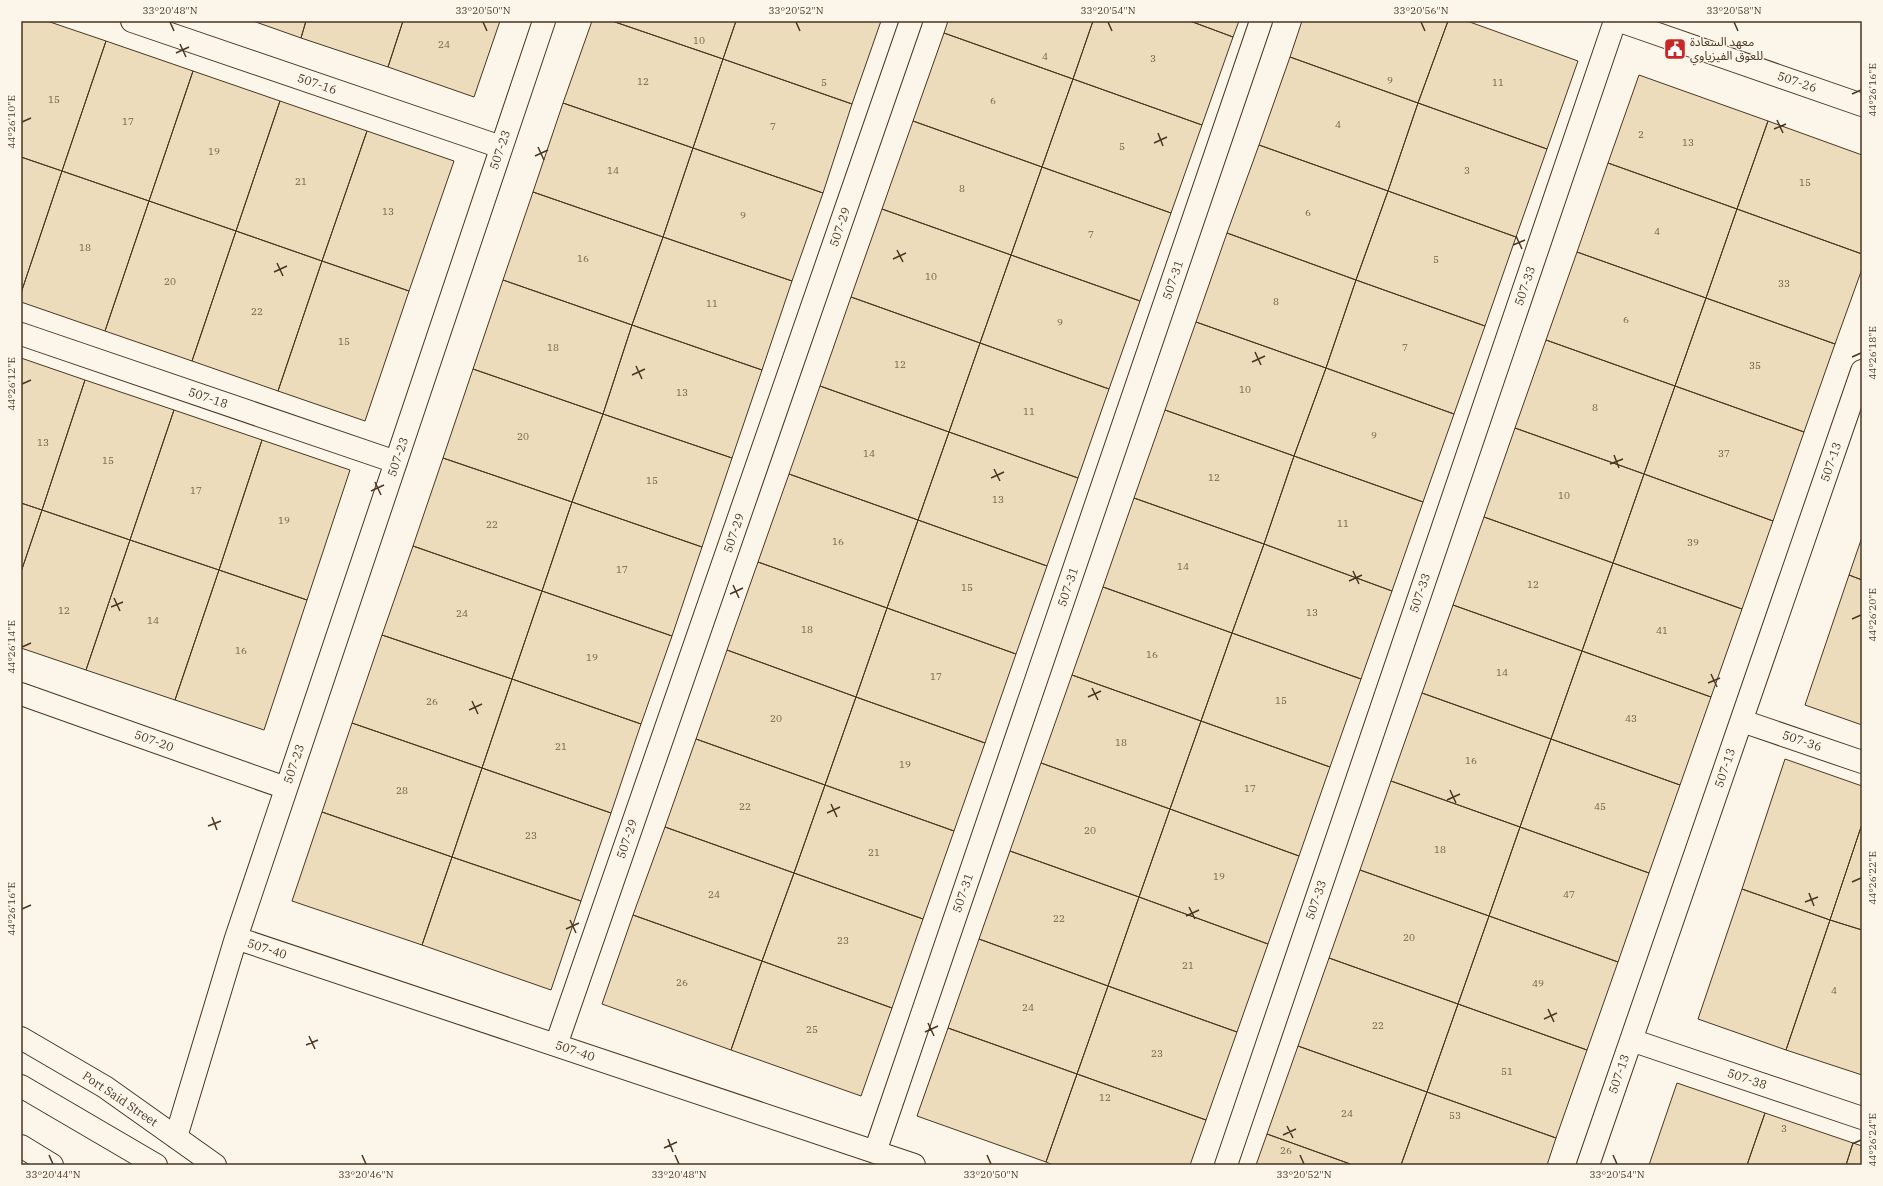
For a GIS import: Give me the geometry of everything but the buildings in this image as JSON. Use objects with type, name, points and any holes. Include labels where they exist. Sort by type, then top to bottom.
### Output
[{"type":"street","name":"507-16","points":[[132,21],[501,147]]},
{"type":"street","name":"507-23","points":[[176,1137],[236,938],[544,21]]},
{"type":"street","name":"507-29","points":[[556,1045],[911,21]]},
{"type":"street","name":"507-31","points":[[875,1152],[1261,21]]},
{"type":"street","name":"507-33","points":[[1226,1165],[1615,21]]},
{"type":"street","name":"507-26","points":[[1620,21],[1862,104]]},
{"type":"street","name":"507-18","points":[[21,334],[396,462]]},
{"type":"street","name":"507-13","points":[[1588,1165],[1742,721],[1857,402],[1862,371]]},
{"type":"street","name":"507-20","points":[[21,694],[286,788]]},
{"type":"street","name":"507-36","points":[[1742,721],[1862,762]]},
{"type":"street","name":"507-40","points":[[236,938],[914,1165]]},
{"type":"street","name":"Port Said Street","points":[[21,1038],[105,1087],[215,1165]]},
{"type":"street","name":"507-38","points":[[1631,1040],[1862,1118]]},
{"type":"street","points":[[21,1086],[156,1165]]},
{"type":"street","points":[[21,1146],[48,1163]]},
{"type":"place","name":"معهد السعادة للعوق الفيزياوي","points":[[1675,49]]}]
